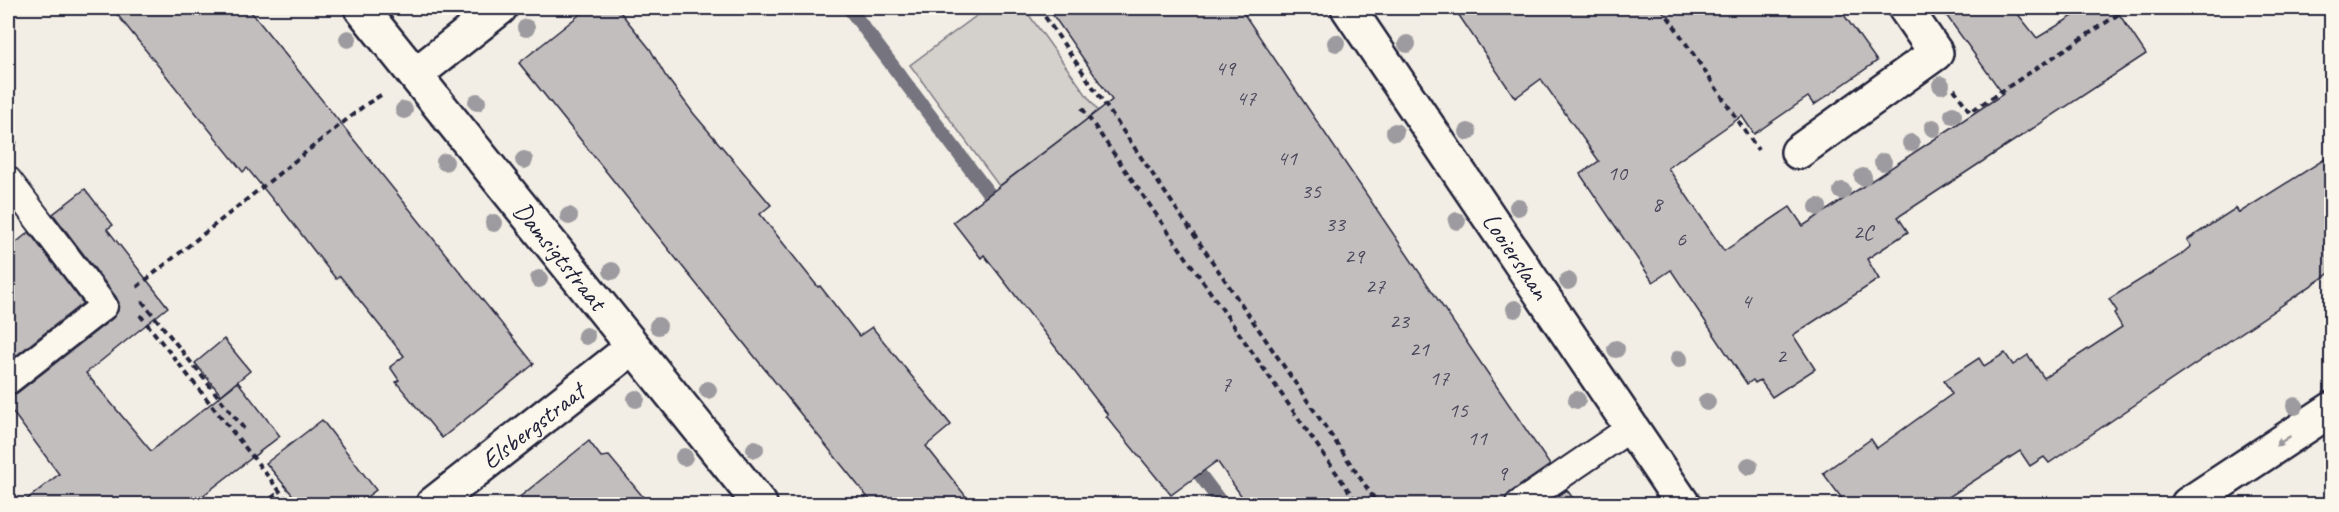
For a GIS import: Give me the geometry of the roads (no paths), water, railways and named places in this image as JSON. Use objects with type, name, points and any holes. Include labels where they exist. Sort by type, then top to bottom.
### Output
[{"type":"street","name":"Damsigtstraat","points":[[361,8],[760,504]]},
{"type":"street","points":[[415,75],[500,8]]},
{"type":"street","name":"Looierslaan","points":[[1348,8],[1683,504]]},
{"type":"street","points":[[1798,152],[1936,53],[1905,8]]},
{"type":"street","name":"Elsbergstraat","points":[[433,504],[633,347]]},
{"type":"street","points":[[2188,504],[2331,409]]},
{"type":"lane","points":[[8,180],[104,306],[8,381]]},
{"type":"lane","points":[[1520,504],[1632,427]]},
{"type":"waterway","points":[[849,8],[999,207]]},
{"type":"waterway","points":[[1189,460],[1222,504]]}]
